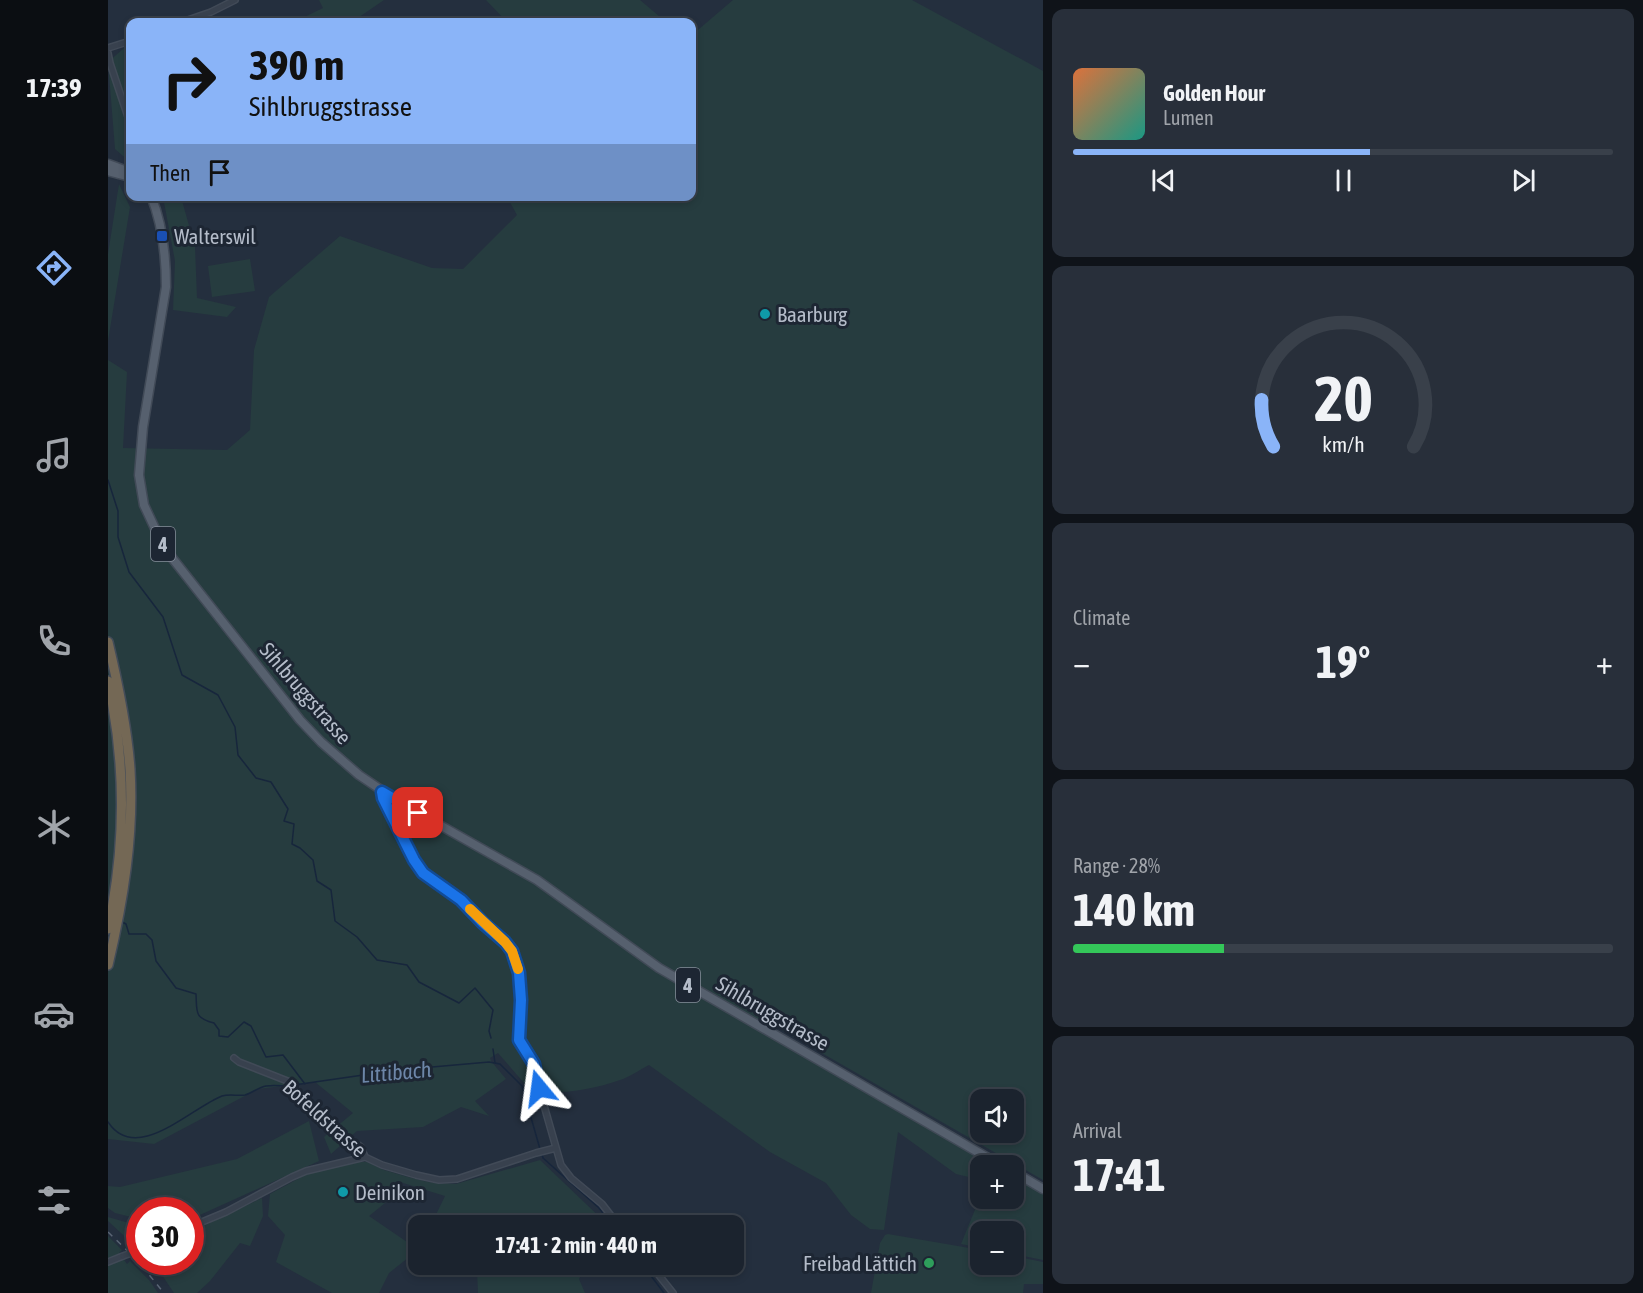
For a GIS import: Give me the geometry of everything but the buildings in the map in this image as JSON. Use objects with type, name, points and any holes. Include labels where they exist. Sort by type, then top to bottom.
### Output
[{"type":"highway","points":[[108,642],[122,704],[130,770],[130,819],[119,916],[108,965]]},
{"type":"highway","points":[[108,681],[117,729],[122,777],[123,865],[108,929]]},
{"type":"main road","points":[[108,164],[126,171]]},
{"type":"main road","points":[[108,171],[126,175]]},
{"type":"main road","name":"Sihlbruggstrasse","points":[[153,201],[164,244],[166,287],[139,460],[144,505],[149,519],[169,554],[300,720],[341,761],[382,792],[537,880],[659,968],[983,1155]]},
{"type":"main road","points":[[1024,1178],[1043,1189]]},
{"type":"street","points":[[194,18],[235,0]]},
{"type":"street","points":[[108,48],[126,41]]},
{"type":"street","points":[[108,53],[126,111]]},
{"type":"street","points":[[382,792],[414,860],[423,873],[461,900],[512,951],[519,973],[521,1000],[519,1040],[534,1064],[561,1165],[571,1178],[602,1204],[610,1215]]},
{"type":"street","name":"Bofeldstrasse","points":[[234,1058],[290,1082],[323,1120],[361,1147],[365,1157],[405,1172],[439,1180],[457,1179],[556,1148]]},
{"type":"street","points":[[204,1221],[306,1171],[365,1157]]},
{"type":"street","points":[[108,1262],[126,1255]]},
{"type":"street","points":[[659,1275],[673,1293]]},
{"type":"green space","points":[[319,0],[384,0],[358,18],[302,18],[323,8]]},
{"type":"green space","points":[[486,0],[640,0],[661,18],[503,18]]},
{"type":"green space","points":[[733,0],[912,0],[1043,71],[1043,1180],[1024,1169],[1024,1155],[999,1155],[979,1143],[1024,1143],[1024,1089],[970,1089],[970,1138],[766,1021],[752,1027],[980,1155],[970,1155],[970,1177],[956,1174],[898,1132],[884,1230],[870,1229],[851,1215],[826,1183],[770,1152],[649,1065],[624,1079],[598,1086],[575,1091],[542,1092],[531,1091],[498,1053],[490,1058],[506,1079],[475,1101],[489,1116],[461,1107],[423,1127],[357,1131],[331,1154],[324,1137],[353,1113],[315,1082],[258,1089],[154,1144],[108,1139],[108,360],[127,372],[123,448],[227,450],[250,430],[254,350],[269,297],[340,236],[432,268],[463,269],[517,215],[509,201],[696,201],[696,32]]},
{"type":"green space","points":[[126,46],[126,159],[115,149],[108,62]]},
{"type":"green space","points":[[119,184],[130,207],[108,341],[108,254]]},
{"type":"green space","points":[[182,201],[195,247],[197,298],[236,307],[227,317],[173,310],[175,261],[164,202]]},
{"type":"green space","points":[[250,259],[255,291],[212,297],[208,266]]},
{"type":"green space","points":[[309,1121],[319,1161],[204,1213],[204,1197],[126,1197],[126,1216],[115,1213],[108,1208],[108,1186],[120,1187],[237,1159]]},
{"type":"green space","points":[[540,1160],[598,1215],[436,1215],[445,1196],[400,1182],[390,1199],[369,1216],[408,1241],[408,1258],[389,1273],[379,1293],[332,1293],[276,1262],[285,1235],[268,1216],[270,1194],[320,1167],[367,1162],[384,1170],[428,1182],[456,1184]]},
{"type":"green space","points":[[1024,1181],[1043,1193],[1043,1260],[1024,1256],[1024,1221],[970,1221],[975,1209],[1024,1209]]},
{"type":"green space","points":[[262,1198],[263,1216],[250,1246],[240,1243],[210,1281],[197,1293],[174,1293],[162,1275],[204,1275],[204,1226]]},
{"type":"green space","points":[[108,1217],[126,1222],[126,1238],[108,1221]]},
{"type":"green space","points":[[970,1222],[970,1246],[961,1244]]},
{"type":"green space","name":"Freibad Lättich","points":[[885,1235],[970,1248],[970,1275],[1024,1275],[1024,1258],[1043,1262],[1043,1284],[1024,1284],[1023,1293],[871,1293],[880,1243]]},
{"type":"green space","points":[[108,1236],[122,1250],[119,1253],[126,1263],[126,1275],[144,1275],[158,1293],[108,1293]]},
{"type":"green space","points":[[477,1275],[581,1275],[579,1279],[585,1293],[478,1293]]},
{"type":"waterway","points":[[108,480],[118,511],[118,537],[129,572],[163,617],[182,675],[218,695],[235,727],[238,755],[256,778],[271,782],[288,809],[284,821],[294,824],[292,844],[313,860],[317,881],[331,890],[335,921],[357,937],[377,960],[407,965],[419,982],[459,1003],[475,988],[493,1010],[489,1031],[491,1038]]},
{"type":"waterway","points":[[122,922],[126,924],[129,934],[146,934],[152,940],[156,961],[176,988],[196,994],[198,1013],[203,1019],[214,1023],[219,1030],[219,1036],[228,1037],[244,1022],[251,1026],[266,1057],[283,1055],[305,1084]]},
{"type":"waterway","points":[[493,1049],[495,1063]]},
{"type":"waterway","name":"Littibach","points":[[294,1085],[398,1070],[489,1062],[500,1064],[522,1086],[540,1149]]},
{"type":"waterway","name":"Littibach","points":[[108,1122],[120,1134],[133,1138],[148,1136],[164,1130],[222,1096],[245,1095],[266,1086],[290,1086]]},
{"type":"waterway","name":"Littibach","points":[[542,1154],[543,1158],[604,1215]]},
{"type":"waterway","name":"Littibach","points":[[650,1275],[664,1293]]},
{"type":"railway","points":[[108,1232],[137,1260],[164,1293]]},
{"type":"slow traffic","points":[[470,909],[505,942],[512,951],[518,969]]},
{"type":"place","name":"Walterswil","points":[[162,236]]},
{"type":"place","name":"Baarburg","points":[[765,314]]},
{"type":"place","name":"Deinikon","points":[[343,1192]]},
{"type":"place","name":"Freibad Lättich","points":[[929,1263]]},
{"type":"route","points":[[418,813],[382,792],[414,860],[423,873],[461,900],[512,951],[519,973],[521,1000],[519,1040],[534,1064],[539,1088]]}]
